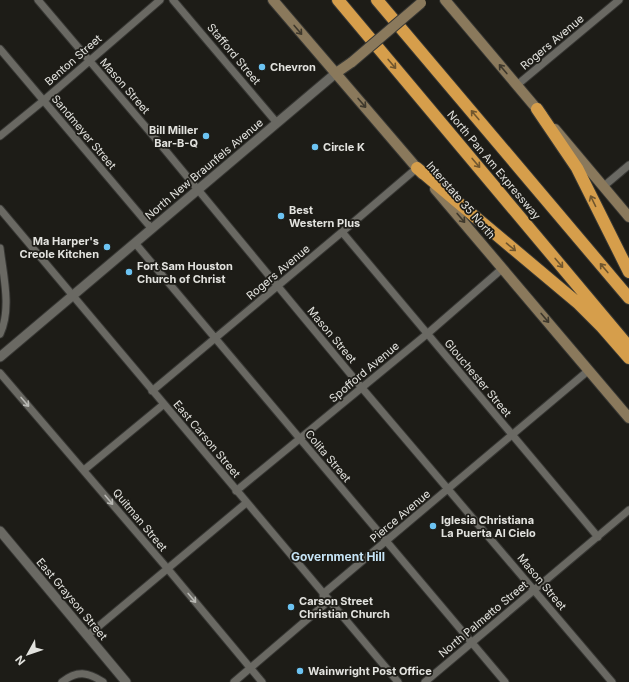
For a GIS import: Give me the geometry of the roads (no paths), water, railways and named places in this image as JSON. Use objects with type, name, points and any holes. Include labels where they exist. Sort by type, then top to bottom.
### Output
[{"type":"highway","name":"North Pan Am Expressway","points":[[339,1],[629,347]]},
{"type":"highway","name":"North Pan Am Expressway","points":[[379,2],[629,298]]},
{"type":"highway","points":[[537,109],[577,168],[629,272]]},
{"type":"highway","points":[[417,168],[580,304],[629,358]]},
{"type":"main road","name":"Interstate 35 North","points":[[273,0],[503,268],[629,418]]},
{"type":"main road","points":[[445,0],[629,217]]},
{"type":"main road","name":"North New Braunfels Avenue","points":[[336,74],[423,2]]},
{"type":"street","name":"Mason Street","points":[[38,0],[88,61],[161,145],[362,388],[612,682]]},
{"type":"street","name":"Benton Street","points":[[0,136],[160,0]]},
{"type":"street","name":"Stafford Street","points":[[173,0],[277,123]]},
{"type":"street","name":"Rogers Avenue","points":[[517,85],[619,0]]},
{"type":"street","name":"Sandmeyer Street","points":[[0,50],[152,229]]},
{"type":"street","name":"North New Braunfels Avenue","points":[[0,357],[336,74]]},
{"type":"street","points":[[604,186],[629,165]]},
{"type":"street","name":"Rogers Avenue","points":[[152,390],[215,339],[417,168]]},
{"type":"street","name":"East Carson Street","points":[[0,209],[398,682]]},
{"type":"street","name":"Glouchester Street","points":[[342,232],[598,537]]},
{"type":"street","name":"Colita Street","points":[[135,243],[505,682]]},
{"type":"street","points":[[0,252],[5,286],[5,309],[0,334]]},
{"type":"street","name":"Spofford Avenue","points":[[236,491],[427,334],[503,268]]},
{"type":"street","name":"Pierce Avenue","points":[[323,594],[513,436],[589,370]]},
{"type":"street","name":"Quitman Street","points":[[0,373],[84,470],[262,682]]},
{"type":"street","points":[[84,470],[164,404]]},
{"type":"street","points":[[87,636],[246,503]]},
{"type":"street","name":"North Palmetto Street","points":[[425,682],[629,510]]},
{"type":"street","name":"East Grayson Street","points":[[0,532],[126,682]]},
{"type":"street","points":[[234,682],[324,605],[323,594]]},
{"type":"street","points":[[62,682],[72,675],[84,673],[103,682]]},
{"type":"place","name":"Chevron","points":[[262,67]]},
{"type":"place","name":"Bill Miller Bar-B-Q","points":[[206,136]]},
{"type":"place","name":"Circle K","points":[[315,147]]},
{"type":"place","name":"Best Western Plus","points":[[281,216]]},
{"type":"place","name":"Ma Harper's Creole Kitchen","points":[[107,247]]},
{"type":"place","name":"Fort Sam Houston Church of Christ","points":[[129,272]]},
{"type":"place","name":"Iglesia Christiana La Puerta Al Cielo","points":[[433,526]]},
{"type":"place","name":"Carson Street Christian Church","points":[[291,607]]},
{"type":"place","name":"Wainwright Post Office","points":[[300,671]]},
{"type":"district","name":"Government Hill","points":[[338,557]]}]
